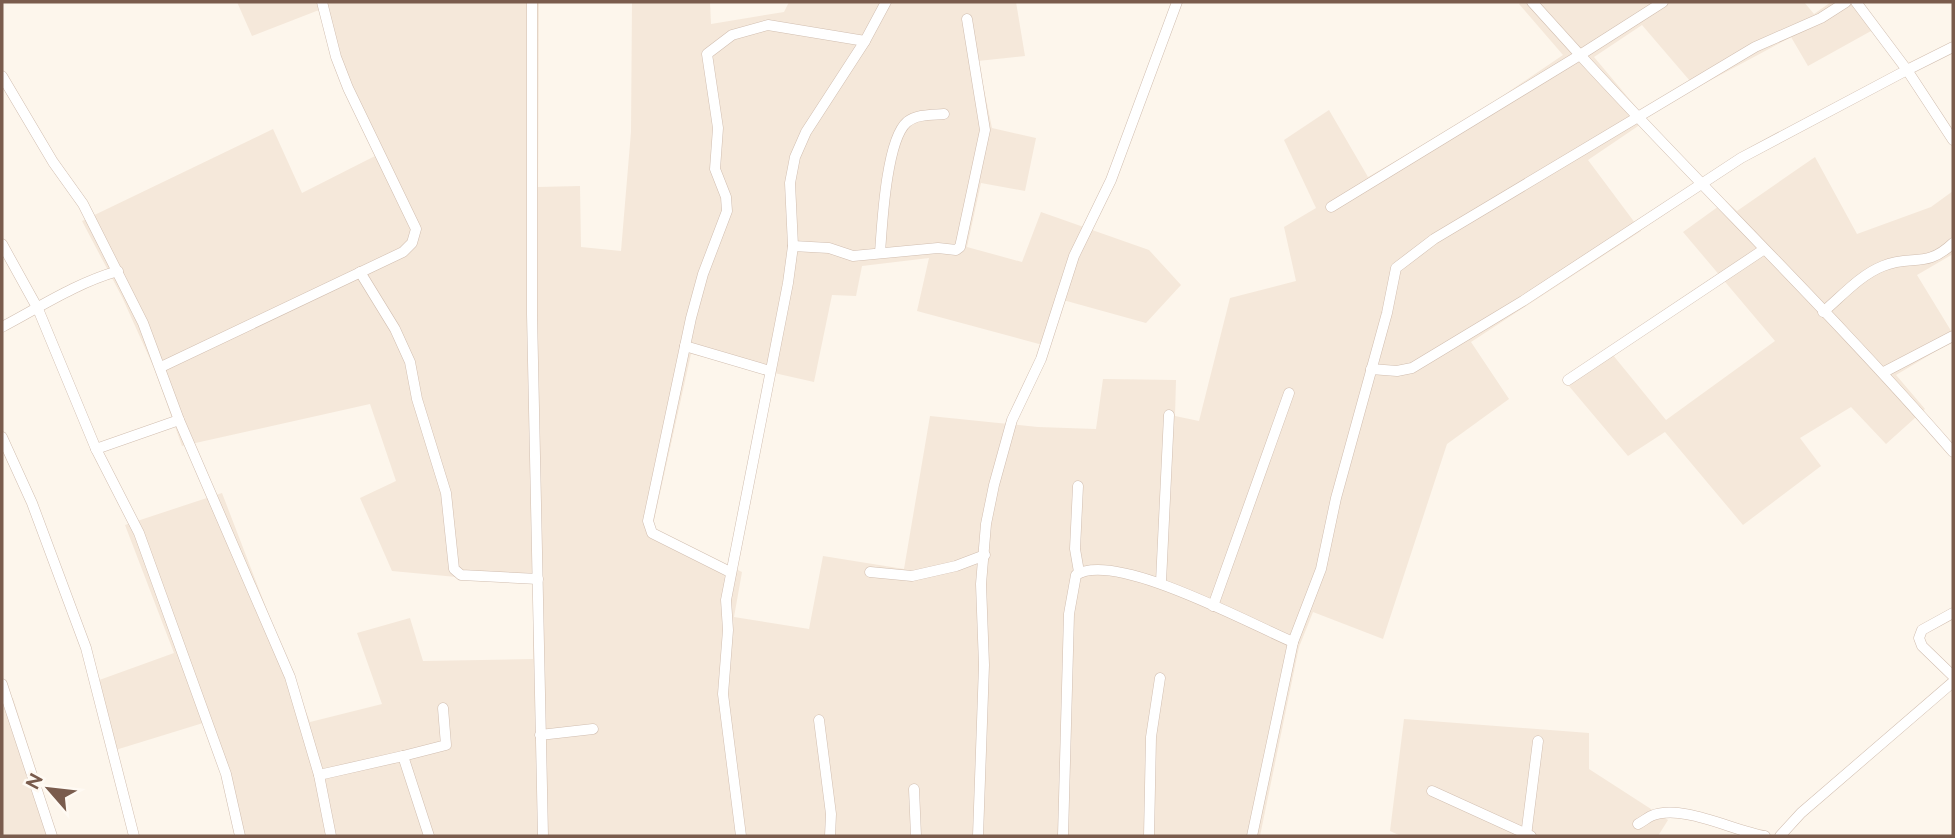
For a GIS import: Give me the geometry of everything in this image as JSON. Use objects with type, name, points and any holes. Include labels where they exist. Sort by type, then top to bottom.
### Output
[{"type":"street","points":[[161,367],[403,252],[412,243],[416,229],[348,89],[336,57],[322,2]]},
{"type":"street","points":[[531,2],[532,314],[543,836]]},
{"type":"street","points":[[741,836],[722,679],[728,630],[726,600],[793,246],[790,183],[794,157],[806,132],[865,41],[886,2]]},
{"type":"street","points":[[978,836],[983,762],[981,584],[988,510],[1012,419],[1041,359],[1074,256],[1111,180],[1177,2]]},
{"type":"street","points":[[1532,2],[1699,184],[1885,372],[1953,452]]},
{"type":"street","points":[[1331,208],[1663,2]]},
{"type":"street","points":[[1252,836],[1293,642],[1321,569],[1336,498],[1394,272],[1400,263],[1434,239],[1755,47],[1821,18],[1846,2]]},
{"type":"street","points":[[1856,2],[1907,70],[1953,140]]},
{"type":"street","points":[[793,246],[829,248],[853,256],[938,248],[956,250],[962,243],[985,130],[967,19]]},
{"type":"street","points":[[730,572],[652,533],[648,527],[685,346],[703,274],[728,204],[715,169],[718,128],[708,51],[732,35],[768,25],[865,41]]},
{"type":"street","points":[[1371,369],[1405,371],[1412,368],[1523,301],[1699,184],[1953,47]]},
{"type":"street","points":[[2,76],[53,162],[83,204],[118,271],[161,367],[180,420],[290,677],[319,775],[331,836]]},
{"type":"street","points":[[880,254],[890,174],[900,131],[918,117],[944,114]]},
{"type":"street","points":[[1823,312],[1881,267],[1895,262],[1926,261],[1953,243]]},
{"type":"street","points":[[2,244],[38,309],[96,449],[139,533],[226,774],[240,836]]},
{"type":"street","points":[[1568,380],[1763,250]]},
{"type":"street","points":[[2,327],[71,288],[118,271]]},
{"type":"street","points":[[360,272],[395,329],[410,362],[417,399],[446,494],[454,569],[461,575],[538,579]]},
{"type":"street","points":[[1885,372],[1953,336]]},
{"type":"street","points":[[685,346],[770,371]]},
{"type":"street","points":[[1213,606],[1289,393]]},
{"type":"street","points":[[1161,582],[1169,415]]},
{"type":"street","points":[[96,449],[180,420]]},
{"type":"street","points":[[2,437],[32,503],[86,648],[134,836]]},
{"type":"street","points":[[1063,836],[1069,614],[1074,578],[1079,572],[1075,549],[1078,486]]},
{"type":"street","points":[[870,572],[912,576],[956,566],[985,555]]},
{"type":"street","points":[[1079,572],[1119,573],[1161,582],[1293,642]]},
{"type":"street","points":[[1953,613],[1927,626],[1919,638],[1922,646],[1953,676]]},
{"type":"street","points":[[1149,836],[1151,737],[1160,678]]},
{"type":"street","points":[[1780,836],[1801,813],[1953,682]]},
{"type":"street","points":[[2,684],[52,836]]},
{"type":"street","points":[[319,775],[446,745],[443,708]]},
{"type":"street","points":[[819,720],[831,814],[830,836]]},
{"type":"street","points":[[540,735],[593,729]]},
{"type":"street","points":[[1432,791],[1528,836],[1538,741]]},
{"type":"street","points":[[403,755],[429,836]]},
{"type":"street","points":[[914,789],[916,836]]},
{"type":"street","points":[[1637,824],[1649,816],[1669,813],[1692,816],[1765,836]]},
{"type":"shaded area","points":[[237,2],[539,2],[538,187],[580,186],[581,247],[621,251],[631,132],[632,2],[710,2],[711,24],[784,12],[789,2],[1016,2],[1025,56],[978,61],[992,128],[1036,138],[1025,191],[981,183],[967,247],[1022,262],[1041,212],[1149,250],[1181,285],[1146,323],[1063,300],[1050,347],[917,311],[929,258],[862,266],[856,296],[832,295],[814,382],[691,354],[653,525],[658,532],[742,572],[734,617],[809,629],[823,556],[904,569],[930,416],[1038,427],[1096,429],[1103,379],[1176,380],[1175,416],[1199,421],[1230,298],[1296,281],[1284,227],[1316,208],[1284,140],[1329,110],[1368,177],[1473,116],[1563,55],[1519,4],[1521,2],[1804,2],[1814,14],[1831,2],[1862,2],[1880,26],[1808,66],[1791,37],[1696,88],[1642,25],[1594,57],[1647,120],[1588,160],[1641,231],[1471,342],[1509,399],[1447,444],[1383,639],[1313,612],[1299,647],[1260,836],[235,836],[222,775],[203,723],[109,752],[91,683],[174,653],[125,525],[222,493],[310,722],[382,704],[357,633],[410,618],[423,661],[533,659],[533,584],[392,571],[360,498],[396,481],[370,404],[182,446],[154,368],[122,297],[82,221],[273,129],[302,193],[375,156],[345,91],[319,10],[252,36]]},
{"type":"shaded area","points":[[1815,157],[1857,234],[1931,207],[1953,191],[1953,254],[1917,275],[1953,334],[1953,341],[1896,375],[1925,409],[1886,444],[1851,407],[1800,438],[1821,466],[1743,525],[1665,432],[1628,456],[1563,379],[1608,349],[1666,420],[1775,341],[1683,232],[1726,201],[1737,211]]},
{"type":"shaded area","points":[[13,698],[57,836],[2,836],[2,702]]},
{"type":"shaded area","points":[[1404,719],[1589,733],[1589,769],[1668,820],[1658,836],[1401,836],[1390,831]]}]
